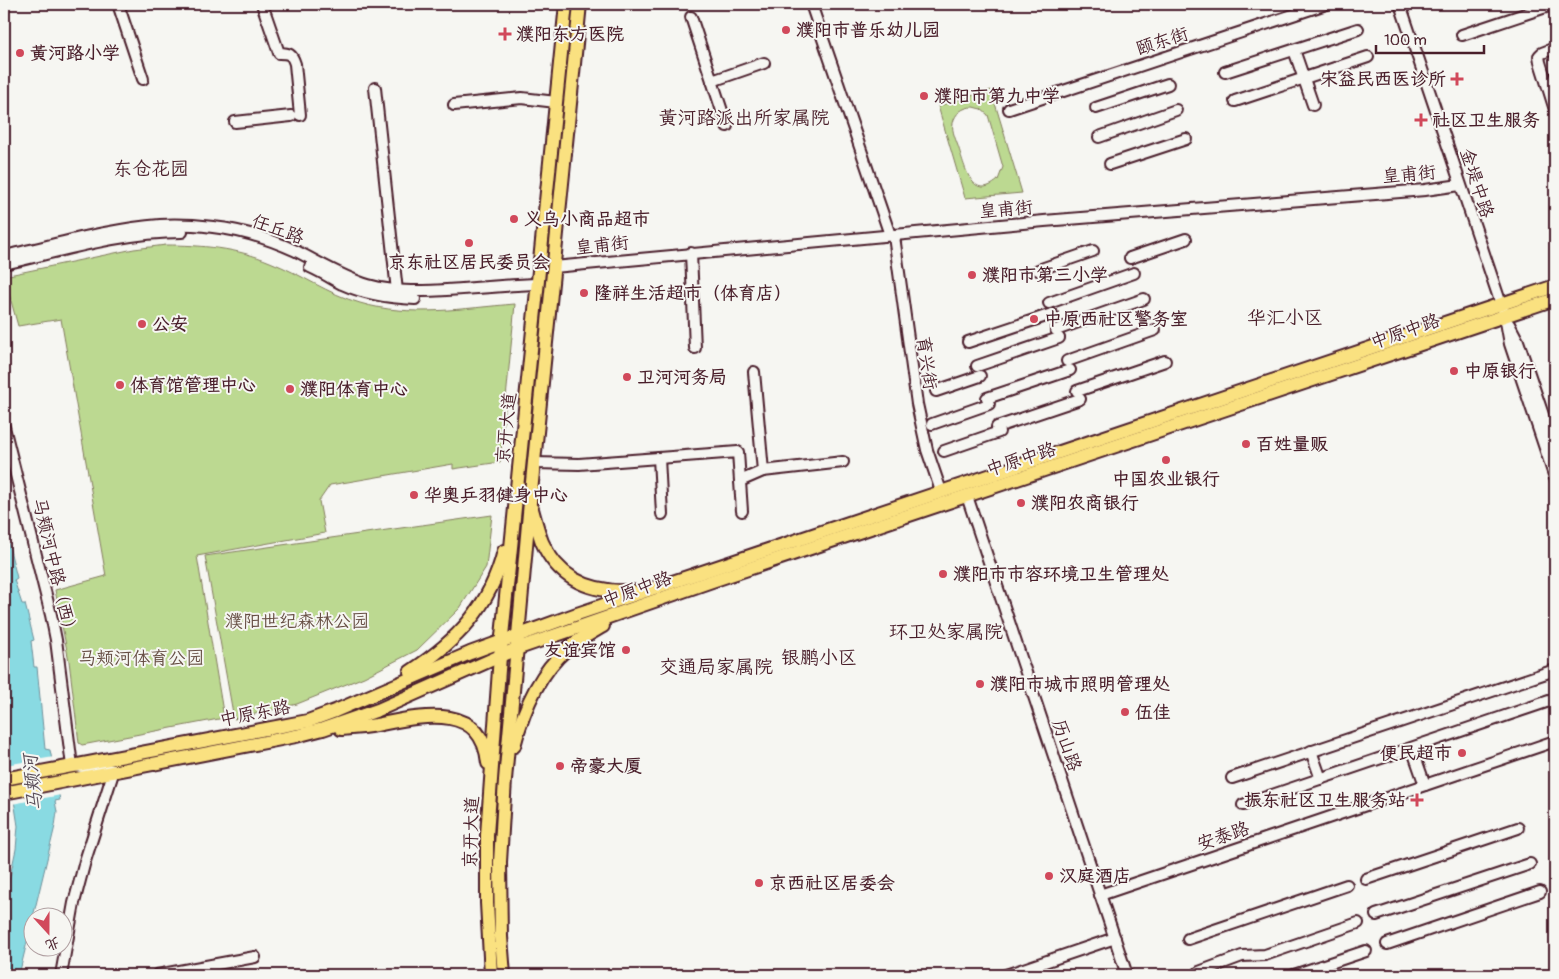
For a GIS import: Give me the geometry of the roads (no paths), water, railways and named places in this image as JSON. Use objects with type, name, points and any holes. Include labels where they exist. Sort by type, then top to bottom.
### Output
[{"type":"main road","name":"京开大道","points":[[491,975],[486,861],[501,641],[566,4]]},
{"type":"main road","name":"京开大道","points":[[504,975],[501,938],[500,862],[505,780],[530,502],[580,4]]},
{"type":"main road","name":"中原中路","points":[[500,656],[666,597],[967,496],[1502,310],[1555,286]]},
{"type":"main road","name":"中原中路","points":[[501,641],[941,491],[1502,310],[1555,299]]},
{"type":"main road","points":[[530,502],[543,544],[557,566],[567,575],[602,590],[619,592],[656,587]]},
{"type":"main road","points":[[383,690],[429,660],[445,647],[459,634],[482,604],[491,589],[500,567],[515,510]]},
{"type":"main road","points":[[505,780],[518,731],[529,702],[559,657],[582,638],[602,626],[666,597]]},
{"type":"main road","name":"中原东路","points":[[5,779],[308,721],[501,641]]},
{"type":"main road","name":"中原东路","points":[[6,792],[311,733],[378,710],[500,656]]},
{"type":"main road","points":[[311,733],[438,716],[458,719],[474,728],[480,735],[485,748],[488,760],[489,800]]},
{"type":"street","points":[[118,4],[143,79]]},
{"type":"street","points":[[235,122],[296,116],[295,64],[293,56],[288,53],[279,53],[262,4]]},
{"type":"street","name":"育兴街","points":[[810,4],[892,236],[917,404],[927,450],[941,491]]},
{"type":"street","name":"颐东街","points":[[1009,109],[1326,4]]},
{"type":"street","name":"金堤中路","points":[[1400,4],[1502,310]]},
{"type":"street","points":[[1462,35],[1555,4]]},
{"type":"street","points":[[691,17],[727,126]]},
{"type":"street","points":[[1226,72],[1358,29]]},
{"type":"street","points":[[1555,48],[1539,56],[1555,110]]},
{"type":"street","points":[[1294,50],[1313,105]]},
{"type":"street","points":[[1235,101],[1368,57]]},
{"type":"street","points":[[712,81],[764,63]]},
{"type":"street","points":[[1096,108],[1168,84]]},
{"type":"street","points":[[375,88],[398,291]]},
{"type":"street","points":[[454,105],[522,98],[556,102]]},
{"type":"street","points":[[1099,137],[1176,110]]},
{"type":"street","points":[[1110,164],[1186,139]]},
{"type":"street","name":"皇甫街","points":[[554,266],[1044,221],[1426,190],[1460,184]]},
{"type":"street","name":"任丘路","points":[[4,256],[132,229],[162,225],[213,227],[269,240],[296,251],[346,277],[398,291],[421,292],[537,287]]},
{"type":"street","name":"任丘路","points":[[4,264],[132,236],[159,232],[190,232],[239,238],[267,246],[343,284],[392,298],[421,299],[537,287]]},
{"type":"street","points":[[1130,258],[1186,239]]},
{"type":"street","points":[[1038,270],[1093,251]]},
{"type":"street","points":[[691,253],[695,348]]},
{"type":"street","points":[[1049,303],[1134,273]]},
{"type":"street","points":[[936,390],[1057,334],[1144,299]]},
{"type":"street","points":[[1502,310],[1518,341],[1555,450]]},
{"type":"street","points":[[1502,310],[1510,344],[1555,478]]},
{"type":"street","points":[[968,342],[1052,314]]},
{"type":"street","points":[[932,424],[1155,330]]},
{"type":"street","points":[[944,450],[1165,361]]},
{"type":"street","points":[[754,372],[763,471]]},
{"type":"street","name":"马颊河中路（西）","points":[[4,427],[52,615],[72,766]]},
{"type":"street","points":[[534,463],[579,464],[738,452],[742,511]]},
{"type":"street","points":[[659,458],[662,514]]},
{"type":"street","points":[[740,481],[763,471],[844,462]]},
{"type":"street","name":"历山路","points":[[967,496],[1127,975]]},
{"type":"street","points":[[1232,778],[1555,670]]},
{"type":"street","points":[[1243,805],[1555,699]]},
{"type":"street","name":"安泰路","points":[[1100,895],[1555,741]]},
{"type":"street","points":[[1412,748],[1425,785]]},
{"type":"street","points":[[1311,751],[1321,779]]},
{"type":"street","points":[[61,975],[74,903],[85,861],[114,770],[72,766]]},
{"type":"street","points":[[1366,879],[1518,828]]},
{"type":"street","points":[[1376,915],[1530,864]]},
{"type":"street","points":[[1188,939],[1347,885]]},
{"type":"street","points":[[1387,944],[1540,892]]},
{"type":"street","points":[[1199,972],[1242,956],[1265,955],[1358,923]]},
{"type":"street","points":[[1006,975],[1115,938]]},
{"type":"street","points":[[1294,975],[1366,952]]},
{"type":"street","points":[[157,975],[176,974],[255,957]]},
{"type":"water","name":"马颊河","points":[[4,536],[5,543],[8,542],[17,578],[14,580],[22,604],[25,604],[34,640],[31,641],[34,667],[37,667],[45,749],[50,750],[60,800],[55,801],[57,812],[55,826],[36,906],[22,906],[22,956],[24,956],[19,975],[4,975],[4,904],[16,849],[18,826],[4,736]]},
{"type":"place","name":"濮阳市普乐幼儿园","points":[[786,30]]},
{"type":"place","name":"濮阳东方医院","points":[[505,34]]},
{"type":"place","name":"黄河路小学","points":[[20,53]]},
{"type":"place","name":"宋益民西医诊所","points":[[1457,79]]},
{"type":"place","name":"濮阳市第九中学","points":[[924,96]]},
{"type":"place","name":"社区卫生服务","points":[[1421,120]]},
{"type":"place","name":"义乌小商品超市","points":[[514,219]]},
{"type":"place","name":"京东社区居民委员会","points":[[469,243]]},
{"type":"place","name":"濮阳市第三小学","points":[[972,275]]},
{"type":"place","name":"隆祥生活超市（体育店）","points":[[584,293]]},
{"type":"place","name":"中原西社区警务室","points":[[1034,319]]},
{"type":"place","name":"公安","points":[[142,324]]},
{"type":"place","name":"中原银行","points":[[1454,371]]},
{"type":"place","name":"卫河河务局","points":[[627,377]]},
{"type":"place","name":"体育馆管理中心","points":[[120,385]]},
{"type":"place","name":"濮阳体育中心","points":[[290,389]]},
{"type":"place","name":"百姓量贩","points":[[1246,444]]},
{"type":"place","name":"中国农业银行","points":[[1166,460]]},
{"type":"place","name":"华奥乒羽健身中心","points":[[414,495]]},
{"type":"place","name":"濮阳农商银行","points":[[1021,503]]},
{"type":"place","name":"濮阳市市容环境卫生管理处","points":[[943,574]]},
{"type":"place","name":"友谊宾馆","points":[[626,650]]},
{"type":"place","name":"濮阳市城市照明管理处","points":[[980,684]]},
{"type":"place","name":"伍佳","points":[[1125,712]]},
{"type":"place","name":"便民超市","points":[[1462,753]]},
{"type":"place","name":"帝豪大厦","points":[[560,766]]},
{"type":"place","name":"振东社区卫生服务站","points":[[1417,800]]},
{"type":"place","name":"汉庭酒店","points":[[1049,876]]},
{"type":"place","name":"京西社区居委会","points":[[759,883]]},
{"type":"district","name":"黄河路派出所家属院","points":[[744,117]]},
{"type":"district","name":"东仓花园","points":[[151,168]]},
{"type":"district","name":"华汇小区","points":[[1285,317]]},
{"type":"district","name":"环卫处家属院","points":[[946,631]]},
{"type":"district","name":"银鹏小区","points":[[819,657]]},
{"type":"district","name":"交通局家属院","points":[[716,666]]},
{"type":"park label","name":"濮阳世纪森林公园","points":[[297,621]]},
{"type":"park label","name":"马颊河体育公园","points":[[141,658]]}]
